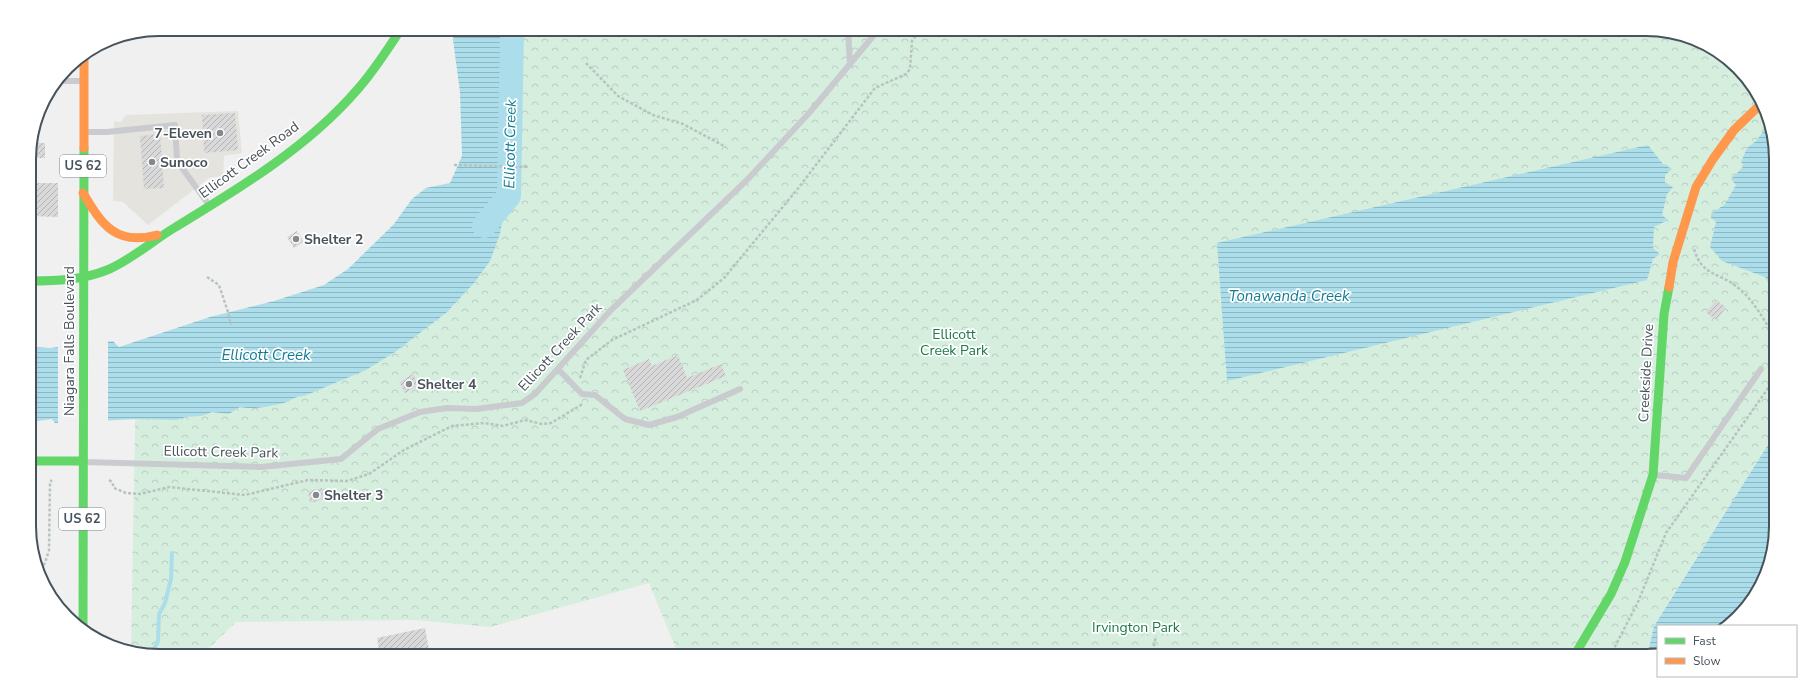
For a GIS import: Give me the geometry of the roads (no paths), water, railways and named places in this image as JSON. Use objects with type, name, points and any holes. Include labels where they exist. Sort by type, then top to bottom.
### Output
[{"type":"street","name":"Ellicott Creek Road","points":[[36,281],[57,281],[84,278],[109,270],[210,206],[286,154],[329,119],[372,73],[396,36]]},
{"type":"street","name":"Niagara Falls Boulevard","points":[[84,61],[82,462],[84,623]]},
{"type":"street","name":"Creekside Drive","points":[[1578,649],[1611,594],[1626,562],[1653,475],[1664,314],[1673,262],[1696,187],[1713,159],[1734,130],[1757,107]]},
{"type":"street","points":[[83,193],[95,213],[116,234],[125,238],[141,239],[154,237],[171,230]]},
{"type":"street","points":[[36,461],[82,462]]},
{"type":"lane","points":[[848,36],[850,65]]},
{"type":"lane","name":"Ellicott Creek Park","points":[[82,462],[261,467],[341,460],[378,429],[420,412],[446,408],[476,409],[522,403],[535,394],[611,310],[747,180],[810,112],[873,36]]},
{"type":"lane","points":[[64,81],[84,80]]},
{"type":"lane","points":[[84,132],[108,132],[175,125],[177,161],[210,206]]},
{"type":"lane","points":[[558,369],[582,394],[595,395],[625,419],[649,425],[677,417],[740,390]]},
{"type":"lane","points":[[1653,475],[1686,478],[1761,369]]},
{"type":"water","name":"Ellicott Creek","points":[[453,36],[504,36],[505,64],[513,74],[514,124],[507,172],[507,192],[500,234],[490,261],[474,283],[446,313],[395,352],[366,370],[284,403],[256,408],[240,407],[229,414],[212,412],[201,416],[185,417],[177,420],[138,419],[55,423],[52,419],[36,421],[36,347],[50,348],[113,341],[119,347],[210,317],[274,301],[324,285],[348,269],[394,224],[412,199],[426,188],[450,183],[462,156],[460,92]]},
{"type":"water","points":[[1765,129],[1769,159],[1769,284],[1765,277],[1722,261],[1710,247],[1716,222],[1711,218],[1711,214],[1725,204],[1736,185],[1731,179],[1744,166],[1741,162],[1747,148],[1756,141]]},
{"type":"water","name":"Tonawanda Creek","points":[[1648,145],[1663,164],[1672,169],[1665,175],[1665,183],[1673,187],[1667,194],[1662,215],[1668,220],[1654,227],[1653,248],[1660,254],[1653,259],[1647,280],[1227,381],[1217,243]]},
{"type":"water","points":[[1769,443],[1768,542],[1762,566],[1748,595],[1739,607],[1720,625],[1657,625],[1657,649],[1648,649],[1654,626]]},
{"type":"waterway","name":"Ellicott Creek","points":[[484,226],[509,196],[512,36]]},
{"type":"waterway","points":[[154,649],[158,641],[159,614],[165,603],[171,579],[172,553]]},
{"type":"place","name":"7-Eleven","points":[[220,133]]},
{"type":"place","name":"Sunoco","points":[[152,162]]},
{"type":"place","name":"Shelter 2","points":[[296,239]]},
{"type":"place","name":"Shelter 4","points":[[409,384]]},
{"type":"place","name":"Shelter 3","points":[[316,495]]},
{"type":"park label","name":"Irvington Park","points":[[1136,627]]}]
